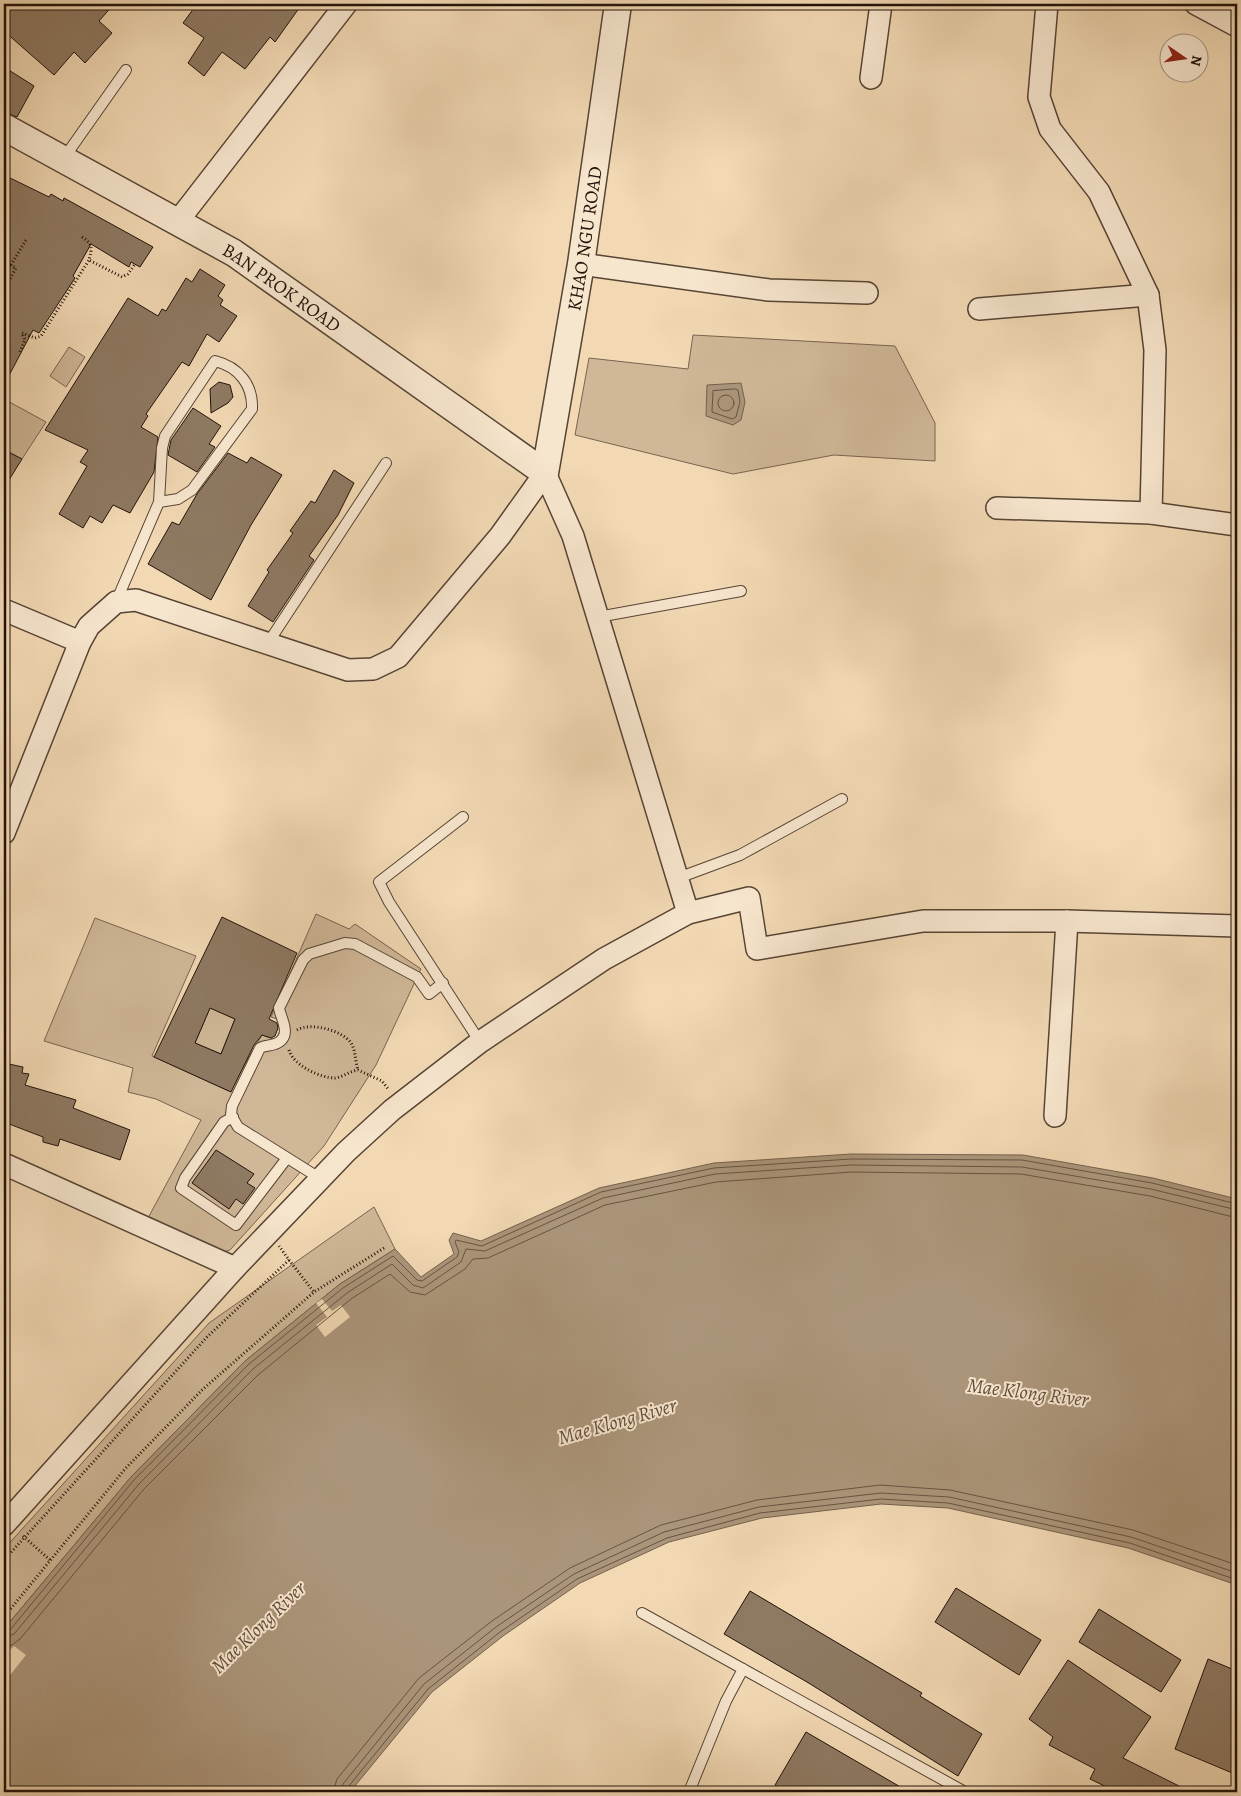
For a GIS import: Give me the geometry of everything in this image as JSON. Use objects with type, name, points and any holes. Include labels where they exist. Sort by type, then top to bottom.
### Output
[{"type":"street","points":[[178,221],[346,4]]},
{"type":"street","name":"KHAO NGU ROAD","points":[[545,472],[581,264],[618,4]]},
{"type":"street","points":[[871,78],[881,4]]},
{"type":"street","points":[[1047,4],[1039,97],[1050,129],[1099,192],[1148,295],[1155,350],[1150,514]]},
{"type":"street","points":[[1196,4],[1237,26]]},
{"type":"street","name":"BAN PROK ROAD","points":[[4,127],[234,253],[545,472]]},
{"type":"street","points":[[581,264],[769,290],[867,293]]},
{"type":"street","points":[[979,309],[1148,295]]},
{"type":"street","points":[[545,472],[573,536],[688,913]]},
{"type":"street","points":[[4,833],[80,642],[89,626],[116,602],[136,600],[348,670],[373,669],[398,657],[500,536],[545,472]]},
{"type":"street","points":[[997,508],[1150,514],[1237,525]]},
{"type":"street","points":[[4,610],[80,642]]},
{"type":"street","points":[[4,1525],[235,1268],[270,1234],[346,1152],[400,1104],[480,1042],[604,959],[688,913],[749,898],[757,948],[923,921],[1067,921],[1237,926]]},
{"type":"street","points":[[1055,1116],[1067,921]]},
{"type":"street","points":[[4,1164],[235,1268]]},
{"type":"lane","points":[[63,159],[126,70]]},
{"type":"lane","points":[[116,602],[159,502],[162,448],[165,436],[215,361],[223,363],[248,382],[253,395],[252,409],[192,490],[178,499],[159,502]]},
{"type":"lane","points":[[268,644],[386,463]]},
{"type":"lane","points":[[598,617],[741,591]]},
{"type":"lane","points":[[678,878],[740,855],[842,799]]},
{"type":"lane","points":[[463,817],[379,882],[389,902],[480,1042]]},
{"type":"lane","points":[[321,1178],[238,1127],[233,1118],[232,1106],[260,1048],[275,1044],[283,1036],[285,1021],[279,1008],[303,960],[309,954],[345,943],[355,944],[417,977],[429,994],[443,983]]},
{"type":"lane","points":[[233,1118],[224,1122],[185,1178],[181,1188],[236,1225],[287,1158]]},
{"type":"lane","points":[[642,1613],[965,1792]]},
{"type":"lane","points":[[689,1792],[726,1700],[743,1669]]},
{"type":"path","points":[[20,352],[25,340],[22,333],[34,338],[41,336],[89,260],[92,248],[90,242],[82,236]]},
{"type":"path","points":[[11,266],[26,240]]},
{"type":"path","points":[[89,260],[122,278],[128,274],[135,264]]},
{"type":"path","points":[[4,262],[16,268],[10,279]]},
{"type":"path","points":[[292,1034],[298,1028],[306,1026],[323,1028],[350,1043],[356,1070]]},
{"type":"path","points":[[288,1047],[291,1057],[300,1065],[323,1075],[335,1078],[356,1070],[382,1081],[400,1104]]},
{"type":"path","points":[[270,1234],[314,1292]]},
{"type":"path","points":[[4,1618],[125,1468],[163,1429],[242,1353],[314,1292],[384,1248]]},
{"type":"path","points":[[4,1560],[207,1336],[289,1260]]},
{"type":"path","points":[[24,1536],[50,1560]]},
{"type":"shaded area","points":[[693,335],[895,346],[935,423],[935,461],[834,455],[733,474],[575,435],[589,358],[688,369]]},
{"type":"shaded area","points":[[69,347],[85,357],[66,387],[50,376]]},
{"type":"shaded area","points":[[4,399],[46,422],[22,459],[4,449]]},
{"type":"shaded area","points":[[316,914],[349,929],[355,924],[421,969],[376,1065],[324,1146],[230,1250],[220,1253],[148,1218],[201,1120],[156,1099],[128,1092],[133,1068],[44,1041],[95,918],[196,956],[152,1056],[229,1091],[262,1035],[276,1040],[284,1021],[271,1017]]},
{"type":"shaded area","points":[[210,1008],[235,1019],[221,1054],[195,1043]]},
{"type":"shaded area","points":[[374,1207],[395,1249],[340,1284],[245,1361],[131,1477],[4,1629],[4,1549],[209,1323]]},
{"type":"water","points":[[741,383],[745,402],[741,420],[733,425],[706,416],[707,385]]},
{"type":"water","name":"Mae Klong River","points":[[851,1154],[1023,1155],[1153,1178],[1237,1199],[1237,1585],[1128,1548],[948,1508],[881,1504],[762,1518],[669,1542],[580,1583],[503,1636],[432,1692],[350,1792],[4,1792],[4,1629],[131,1477],[245,1361],[340,1284],[395,1249],[421,1277],[454,1254],[449,1240],[453,1233],[481,1241],[599,1188],[714,1163]]},
{"type":"pier","points":[[322,1299],[332,1311],[341,1305],[350,1317],[325,1337],[316,1325],[327,1317],[316,1303]]},
{"type":"pier","points":[[14,1646],[26,1655],[7,1679],[4,1677],[4,1655]]},
{"type":"building","points":[[4,4],[114,4],[99,21],[112,33],[85,63],[74,52],[54,75],[4,31]]},
{"type":"building","points":[[197,4],[302,4],[275,42],[270,37],[245,69],[222,52],[204,76],[188,63],[204,38],[183,23]]},
{"type":"building","points":[[4,67],[34,86],[17,117],[4,112]]},
{"type":"building","points":[[4,175],[49,197],[51,194],[63,201],[64,198],[153,247],[140,267],[131,262],[129,267],[91,244],[73,276],[75,278],[39,333],[33,330],[4,385]]},
{"type":"building","points":[[200,269],[225,285],[218,296],[223,300],[220,305],[237,316],[219,342],[207,334],[189,366],[182,362],[146,414],[148,416],[141,427],[158,437],[154,472],[130,513],[113,505],[102,523],[90,516],[83,528],[59,514],[87,466],[80,462],[88,450],[45,430],[128,298],[158,316],[162,309],[166,311],[186,278],[192,282]]},
{"type":"building","points":[[219,382],[230,385],[233,397],[228,403],[211,413],[210,389]]},
{"type":"building","points":[[193,408],[221,426],[209,444],[215,447],[197,472],[168,455],[171,440]]},
{"type":"building","points":[[4,450],[22,459],[4,488]]},
{"type":"building","points":[[228,453],[247,463],[251,457],[282,475],[251,525],[211,600],[148,564],[172,522],[179,525],[197,494]]},
{"type":"building","points":[[334,470],[354,483],[338,515],[309,556],[314,560],[273,622],[248,606],[269,572],[267,570],[293,533],[290,531],[311,501],[315,503]]},
{"type":"building","points":[[222,917],[297,953],[269,1019],[277,1023],[278,1028],[275,1036],[271,1038],[262,1035],[254,1045],[231,1092],[154,1057]],"holes":[[[210,1008],[235,1019],[221,1054],[195,1043]]]},
{"type":"building","points":[[4,1063],[23,1067],[22,1073],[29,1074],[25,1085],[76,1100],[73,1108],[130,1130],[120,1160],[60,1139],[58,1146],[43,1142],[43,1137],[4,1122]]},
{"type":"building","points":[[216,1150],[254,1174],[247,1183],[255,1188],[243,1204],[236,1199],[229,1209],[192,1183]]},
{"type":"building","points":[[956,1588],[1041,1640],[1019,1675],[935,1622]]},
{"type":"building","points":[[750,1591],[922,1693],[920,1696],[982,1734],[958,1776],[807,1682],[724,1634]]},
{"type":"building","points":[[1099,1609],[1181,1660],[1161,1692],[1079,1642]]},
{"type":"building","points":[[1208,1659],[1237,1671],[1237,1775],[1175,1749]]},
{"type":"building","points":[[1068,1660],[1151,1717],[1123,1758],[1191,1792],[1117,1792],[1090,1779],[1095,1769],[1049,1745],[1053,1737],[1029,1719]]},
{"type":"building","points":[[806,1732],[909,1792],[787,1792],[775,1785]]}]
